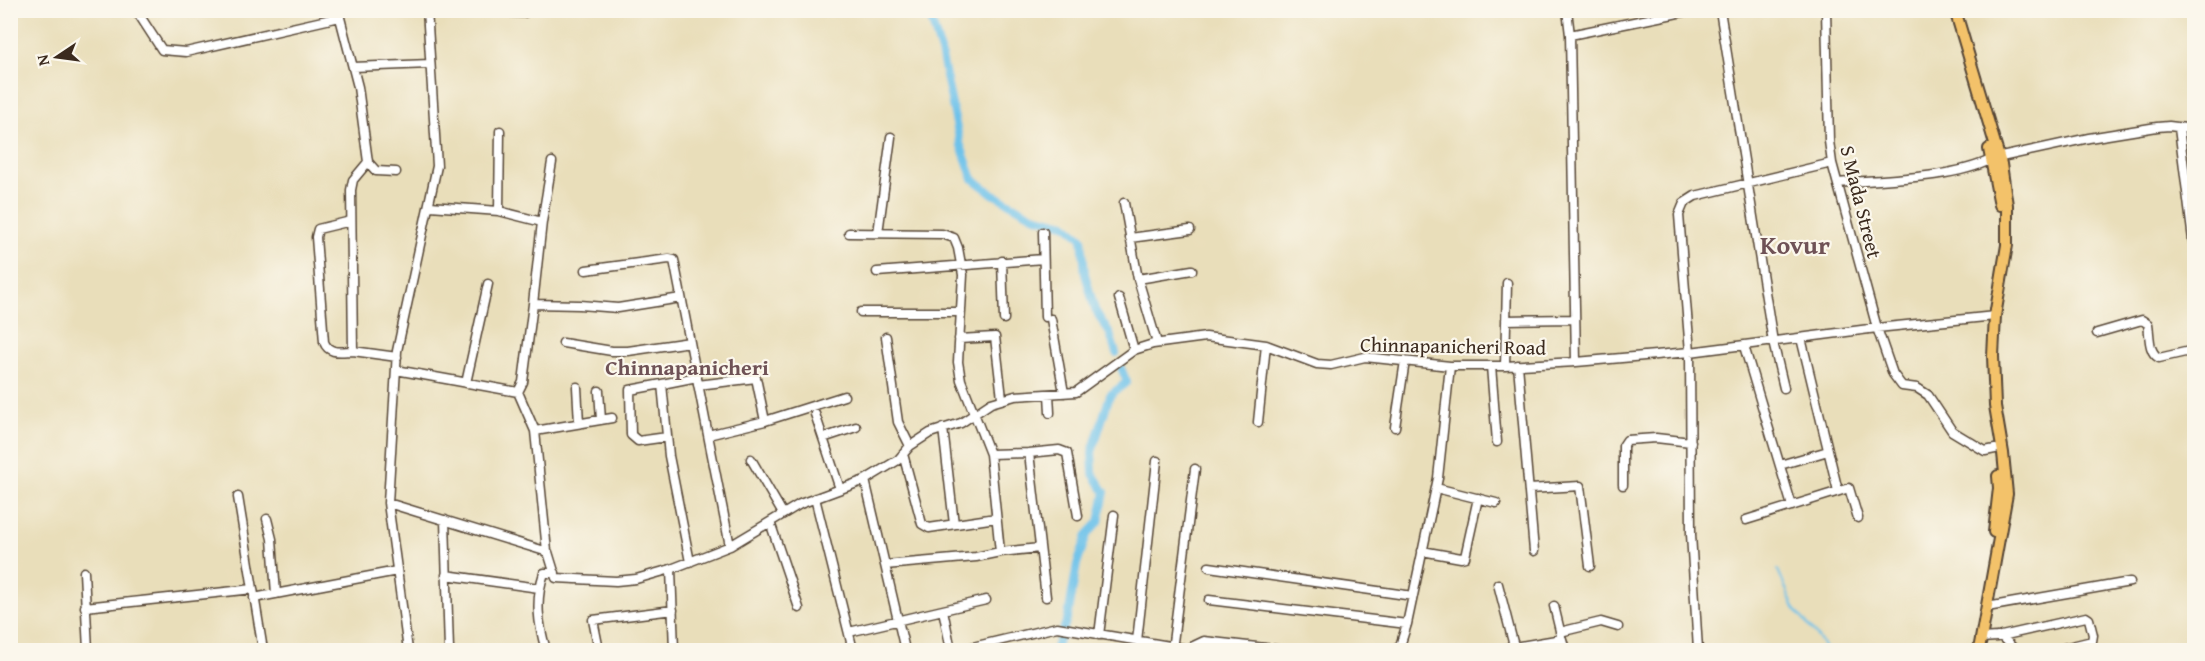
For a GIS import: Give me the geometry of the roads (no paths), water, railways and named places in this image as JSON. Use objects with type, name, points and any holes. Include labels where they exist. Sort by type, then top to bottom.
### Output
[{"type":"main road","points":[[1948,10],[1995,158]]},
{"type":"main road","points":[[1955,10],[1995,158],[2000,205],[2000,244],[1986,356],[1988,406],[1999,488],[1994,529],[1971,651]]},
{"type":"main road","points":[[1978,651],[2007,494],[1995,406],[1992,316]]},
{"type":"street","points":[[136,10],[162,50],[186,52],[339,14],[358,87],[368,162],[376,171],[396,172]]},
{"type":"street","points":[[408,651],[388,503],[397,357],[437,166],[427,12],[471,10],[523,13],[531,10]]},
{"type":"street","points":[[1567,10],[1570,35],[1576,362]]},
{"type":"street","points":[[1570,35],[1693,10]]},
{"type":"street","points":[[1720,10],[1773,342],[1784,387]]},
{"type":"street","name":"S Mada Street","points":[[1826,10],[1829,141],[1832,163],[1885,354],[1900,384],[1917,388],[1928,395],[1952,431],[1984,451],[1995,449]]},
{"type":"street","points":[[353,67],[430,64]]},
{"type":"street","points":[[1838,183],[1930,174],[2089,138],[2157,127],[2194,129]]},
{"type":"street","points":[[2179,128],[2194,248]]},
{"type":"street","points":[[499,211],[500,131]]},
{"type":"street","points":[[878,233],[891,137]]},
{"type":"street","points":[[353,351],[351,190],[353,180],[368,162]]},
{"type":"street","points":[[518,392],[523,382],[542,222],[552,162]]},
{"type":"street","points":[[1698,651],[1691,534],[1690,352],[1679,215],[1684,203],[1695,196],[1832,163]]},
{"type":"street","points":[[1124,203],[1138,279],[1157,343]]},
{"type":"street","points":[[430,206],[499,211],[542,222]]},
{"type":"street","points":[[351,221],[318,229],[316,237],[324,342],[332,351],[353,351],[397,357]]},
{"type":"street","points":[[1130,238],[1190,230]]},
{"type":"street","points":[[1043,232],[1048,318],[1064,393]]},
{"type":"street","points":[[849,233],[954,238],[963,275],[958,362],[961,380],[990,454],[1000,552]]},
{"type":"street","points":[[586,270],[673,259],[676,264],[730,546]]},
{"type":"street","points":[[878,272],[1043,259]]},
{"type":"street","points":[[1002,261],[1004,319]]},
{"type":"street","points":[[1138,279],[1192,270]]},
{"type":"street","points":[[1504,366],[1507,283]]},
{"type":"street","points":[[466,382],[488,284]]},
{"type":"street","points":[[533,304],[618,308],[681,298]]},
{"type":"street","points":[[1119,298],[1134,350]]},
{"type":"street","points":[[861,312],[961,312]]},
{"type":"street","name":"Chinnapanicheri Road","points":[[555,573],[556,578],[616,581],[636,579],[690,562],[730,546],[800,504],[865,480],[898,460],[910,446],[930,433],[961,423],[991,403],[1002,398],[1076,392],[1134,350],[1157,343],[1206,337],[1266,345],[1317,364],[1331,365],[1365,357],[1450,366],[1504,366],[1690,352],[1992,316]]},
{"type":"street","points":[[1506,320],[1575,319]]},
{"type":"street","points":[[2097,333],[2142,320],[2148,324],[2154,356],[2159,358],[2194,350]]},
{"type":"street","points":[[886,337],[898,422],[910,446]]},
{"type":"street","points":[[959,339],[995,337],[1002,398]]},
{"type":"street","points":[[1801,338],[1838,491]]},
{"type":"street","points":[[563,343],[620,351],[690,342]]},
{"type":"street","points":[[1258,422],[1266,345]]},
{"type":"street","points":[[1744,346],[1792,506]]},
{"type":"street","points":[[1395,427],[1404,361]]},
{"type":"street","points":[[1518,365],[1534,551]]},
{"type":"street","points":[[1410,651],[1397,648],[1407,624],[1436,488],[1450,366]]},
{"type":"street","points":[[1491,366],[1497,442]]},
{"type":"street","points":[[396,370],[518,392]]},
{"type":"street","points":[[667,437],[638,441],[631,435],[630,390],[662,384],[756,378],[765,421]]},
{"type":"street","points":[[662,384],[669,456],[690,562]]},
{"type":"street","points":[[577,387],[579,423]]},
{"type":"street","points":[[599,391],[601,420]]},
{"type":"street","points":[[518,392],[535,430],[547,551],[555,573],[544,573],[539,588],[539,625],[546,651]]},
{"type":"street","points":[[1049,394],[1050,413]]},
{"type":"street","points":[[708,435],[765,421],[844,396]]},
{"type":"street","points":[[814,414],[840,489]]},
{"type":"street","points":[[535,430],[612,418]]},
{"type":"street","points":[[823,438],[856,427]]},
{"type":"street","points":[[943,428],[954,524]]},
{"type":"street","points":[[1623,485],[1623,446],[1627,440],[1656,438],[1691,442]]},
{"type":"street","points":[[990,454],[1059,450],[1067,453],[1078,516]]},
{"type":"street","points":[[1780,465],[1828,451]]},
{"type":"street","points":[[1029,453],[1046,597]]},
{"type":"street","points":[[903,454],[922,524],[929,528],[996,518]]},
{"type":"street","points":[[751,459],[783,514]]},
{"type":"street","points":[[1137,641],[1157,461]]},
{"type":"street","points":[[1172,649],[1195,469]]},
{"type":"street","points":[[865,480],[905,651]]},
{"type":"street","points":[[1529,489],[1580,486],[1590,566]]},
{"type":"street","points":[[1436,488],[1496,503]]},
{"type":"street","points":[[1746,520],[1849,488],[1858,518]]},
{"type":"street","points":[[238,497],[263,651]]},
{"type":"street","points":[[815,498],[854,651]]},
{"type":"street","points":[[1422,551],[1464,558],[1478,498]]},
{"type":"street","points":[[388,503],[547,551]]},
{"type":"street","points":[[1099,635],[1114,515]]},
{"type":"street","points":[[267,519],[272,539],[276,594]]},
{"type":"street","points":[[445,520],[449,651]]},
{"type":"street","points":[[770,522],[799,608]]},
{"type":"street","points":[[885,565],[976,557],[1040,548]]},
{"type":"street","points":[[1209,567],[1413,596]]},
{"type":"street","points":[[671,569],[674,651]]},
{"type":"street","points":[[85,607],[254,593],[276,594],[397,571]]},
{"type":"street","points":[[84,572],[88,651]]},
{"type":"street","points":[[446,575],[539,588]]},
{"type":"street","points":[[1987,607],[2130,582]]},
{"type":"street","points":[[1498,584],[1515,649]]},
{"type":"street","points":[[849,632],[986,600]]},
{"type":"street","points":[[1209,600],[1407,624]]},
{"type":"street","points":[[1554,606],[1565,651]]},
{"type":"street","points":[[599,651],[593,620],[673,610]]},
{"type":"street","points":[[943,610],[951,651]]},
{"type":"street","points":[[1981,638],[2089,618],[2092,641],[2055,651]]},
{"type":"street","points":[[1496,651],[1515,649],[1601,622],[1618,627]]},
{"type":"street","points":[[960,651],[1057,627],[1172,649],[1186,650],[1204,640],[1283,651]]},
{"type":"street","points":[[2001,636],[2015,651]]},
{"type":"waterway","points":[[928,10],[941,52],[960,143],[973,179],[993,194],[1033,216],[1065,224],[1082,238],[1085,274],[1095,310],[1110,334],[1116,353]]},
{"type":"waterway","points":[[1055,650],[1068,617],[1077,564],[1087,535],[1099,522],[1105,492],[1093,474],[1092,452],[1110,395],[1127,382],[1121,368]]},
{"type":"waterway","points":[[1778,570],[1794,608],[1826,650]]},
{"type":"district","name":"Kovur","points":[[1795,245]]},
{"type":"district","name":"Chinnapanicheri","points":[[687,367]]}]
